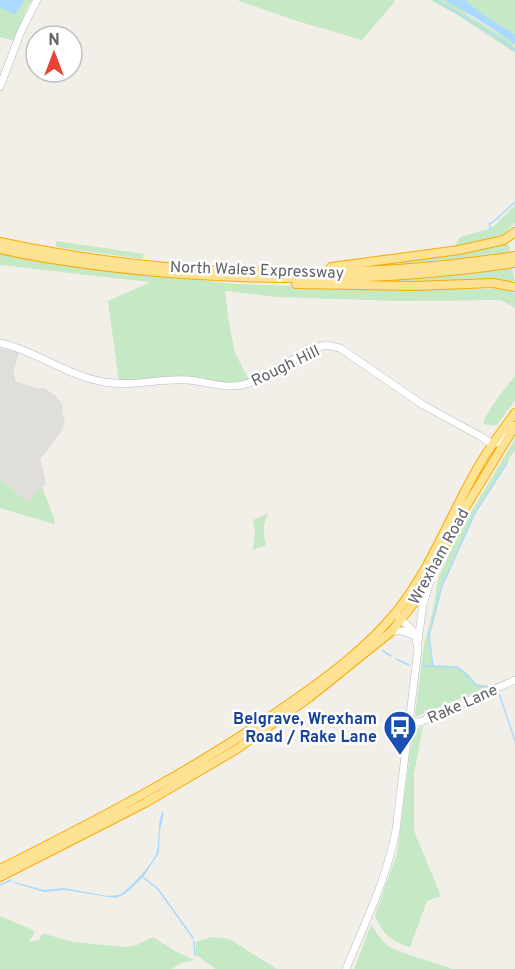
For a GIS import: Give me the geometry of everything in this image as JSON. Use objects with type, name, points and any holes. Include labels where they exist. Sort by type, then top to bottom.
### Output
[{"type":"highway","points":[[258,271],[315,268],[412,257],[489,244],[506,239],[515,232]]},
{"type":"highway","name":"North Wales Expressway","points":[[0,242],[42,251],[120,261],[183,268],[258,271],[365,271],[464,263],[515,256]]},
{"type":"highway","name":"North Wales Expressway","points":[[0,249],[52,260],[203,276],[284,279],[352,278],[464,270],[515,263]]},
{"type":"highway","points":[[203,276],[257,282],[319,285],[493,284],[515,287]]},
{"type":"highway","name":"Wrexham Road","points":[[398,617],[427,567],[476,470],[515,412]]},
{"type":"highway","name":"Wrexham Road","points":[[398,617],[432,573],[459,518],[514,427]]},
{"type":"highway","points":[[0,877],[145,803],[237,749],[310,697],[392,631],[398,617]]},
{"type":"highway","points":[[0,869],[140,797],[203,761],[307,691],[398,617]]},
{"type":"street","points":[[0,87],[21,31],[37,0]]},
{"type":"street","name":"Rough Hill","points":[[0,343],[27,352],[77,375],[104,382],[138,384],[186,380],[230,387],[252,382],[314,348],[326,345],[340,348],[423,405],[492,444]]},
{"type":"street","points":[[492,444],[500,442],[514,427]]},
{"type":"street","points":[[480,436],[497,434],[503,430]]},
{"type":"street","points":[[346,969],[392,853],[418,656],[417,640],[432,573]]},
{"type":"street","name":"Wrexham Road","points":[[398,617],[412,630],[417,640]]},
{"type":"street","points":[[392,631],[403,631],[417,640]]},
{"type":"street","name":"Rake Lane","points":[[409,722],[420,722],[515,680]]},
{"type":"shaded area","points":[[0,348],[19,352],[13,374],[15,381],[36,388],[44,388],[55,395],[63,405],[62,413],[65,419],[63,428],[40,458],[46,483],[28,502],[0,479]]},
{"type":"green space","points":[[0,0],[32,0],[27,7],[15,41],[0,37]]},
{"type":"green space","points":[[237,0],[395,0],[362,40]]},
{"type":"green space","points":[[430,0],[444,0],[458,6],[469,16],[514,43],[515,53],[456,14]]},
{"type":"green space","points":[[465,0],[515,0],[515,34],[485,16]]},
{"type":"green space","points":[[515,205],[515,223],[504,234],[454,247],[460,237],[492,228]]},
{"type":"green space","points":[[56,241],[144,254],[142,259],[56,247]]},
{"type":"green space","points":[[509,245],[510,253],[380,268],[348,268]]},
{"type":"green space","points":[[0,253],[126,273],[238,284],[334,289],[505,289],[515,293],[515,308],[501,300],[399,301],[277,297],[225,291],[235,353],[249,380],[236,384],[119,382],[108,301],[150,282],[0,265]]},
{"type":"green space","points":[[512,268],[515,281],[334,283],[424,278]]},
{"type":"green space","points":[[515,376],[515,400],[497,425],[483,423],[493,404]]},
{"type":"green space","points":[[515,439],[515,450],[475,513],[442,586],[429,636],[433,665],[458,668],[467,673],[476,684],[490,686],[415,717],[424,645],[438,579],[459,532]]},
{"type":"green space","points":[[0,479],[28,502],[42,487],[55,521],[54,524],[0,508]]},
{"type":"green space","points":[[269,513],[264,528],[266,545],[253,550],[255,533],[253,520]]},
{"type":"green space","points":[[423,726],[414,774],[414,831],[441,896],[427,901],[410,947],[388,936],[375,915],[397,854],[413,730]]},
{"type":"green space","points":[[0,916],[33,930],[34,934],[28,942],[39,940],[41,935],[45,934],[73,942],[126,947],[137,945],[153,937],[194,960],[171,969],[0,969]]},
{"type":"green space","points":[[371,925],[390,947],[452,969],[354,969]]},
{"type":"green space","points":[[212,937],[229,939],[277,969],[216,969],[196,955],[196,942]]},
{"type":"water","points":[[0,0],[25,0],[15,14],[0,8]]},
{"type":"water","points":[[444,0],[465,0],[485,16],[515,34],[515,44],[480,21]]},
{"type":"water","points":[[162,812],[164,813],[160,830],[159,853],[143,877],[125,894],[115,898],[65,890],[44,892],[14,883],[11,879],[14,882],[44,890],[64,888],[108,896],[119,895],[141,875],[155,856]]},
{"type":"waterway","points":[[436,0],[515,50]]},
{"type":"waterway","points":[[491,229],[489,224],[515,202]]},
{"type":"waterway","points":[[433,666],[429,636],[442,586],[475,513],[507,463]]},
{"type":"waterway","points":[[383,651],[391,656]]},
{"type":"waterway","points":[[396,659],[409,665]]},
{"type":"waterway","points":[[422,666],[458,667],[477,686],[489,687]]},
{"type":"waterway","points":[[499,693],[515,741]]},
{"type":"waterway","points":[[143,877],[158,889],[193,938]]},
{"type":"waterway","points":[[0,885],[11,880]]},
{"type":"waterway","points":[[194,941],[195,956]]},
{"type":"place","name":"Belgrave, Wrexham Road / Rake Lane","points":[[400,756]]}]
